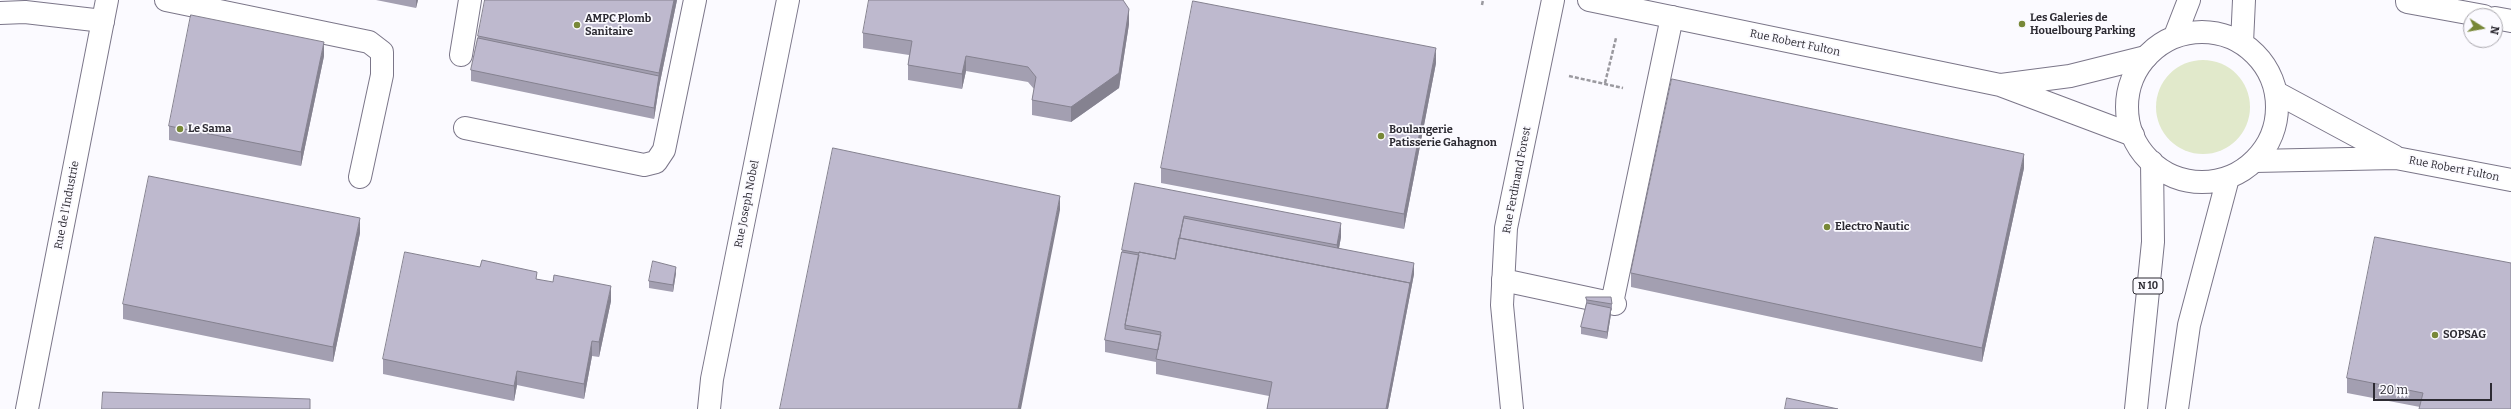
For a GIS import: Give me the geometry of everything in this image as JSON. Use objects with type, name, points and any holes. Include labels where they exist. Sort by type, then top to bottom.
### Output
[{"type":"street","points":[[166,0],[369,42],[382,52],[382,75],[360,177]]},
{"type":"street","points":[[461,55],[470,0]]},
{"type":"street","points":[[465,128],[644,165],[656,162],[664,150],[695,0]]},
{"type":"street","name":"Rue Joseph Nobel","points":[[709,409],[712,379],[788,0]]},
{"type":"street","name":"Rue Ferdinand Forest","points":[[1512,409],[1502,305],[1506,228],[1553,0]]},
{"type":"street","name":"Rue Robert Fulton","points":[[1589,0],[2000,85],[2133,135]]},
{"type":"street","points":[[2175,36],[2188,0]]},
{"type":"street","points":[[2242,43],[2244,0]]},
{"type":"street","points":[[2407,0],[2407,2],[2463,12]]},
{"type":"street","points":[[0,13],[105,10]]},
{"type":"street","name":"Rue de l'Industrie","points":[[27,409],[105,10]]},
{"type":"street","points":[[1503,280],[1615,304],[1655,95],[1672,17]]},
{"type":"street","points":[[2203,31],[2223,34],[2242,43],[2268,72],[2277,93],[2277,118],[2269,141],[2255,161],[2228,178],[2205,182],[2181,180],[2162,171],[2144,154],[2133,135],[2128,115],[2129,94],[2135,75],[2146,57],[2175,36],[2203,31]]},
{"type":"street","name":"Rue Robert Fulton","points":[[2000,85],[2070,76],[2146,57]]},
{"type":"street","points":[[2277,93],[2396,158]]},
{"type":"street","points":[[2255,161],[2396,158]]},
{"type":"street","name":"Rue Robert Fulton","points":[[2396,158],[2511,180]]},
{"type":"street","name":"N 10","points":[[2136,409],[2153,242],[2152,162]]},
{"type":"street","points":[[2177,409],[2189,325],[2228,178]]},
{"type":"path","points":[[1482,5],[1483,0]]},
{"type":"path","points":[[1604,83],[1616,40]]},
{"type":"path","points":[[1573,76],[1655,95]]},
{"type":"green space","points":[[2203,60],[2221,64],[2236,74],[2246,89],[2250,107],[2246,125],[2236,140],[2221,150],[2203,154],[2185,150],[2170,140],[2160,125],[2156,107],[2160,89],[2170,74],[2185,64]]},
{"type":"building","name":"AMPC Plomb Sanitaire","points":[[485,0],[674,0],[659,73],[478,36]]},
{"type":"building","points":[[869,0],[1123,0],[1129,9],[1119,73],[1071,107],[1032,100],[1036,77],[1028,67],[966,56],[962,74],[908,65],[912,41],[863,33]]},
{"type":"building","points":[[1193,1],[1436,48],[1404,214],[1161,168]]},
{"type":"building","points":[[191,15],[324,42],[301,152],[169,126]]},
{"type":"building","points":[[478,38],[659,76],[654,108],[471,70]]},
{"type":"building","name":"Electro Nautic","points":[[1672,79],[2024,154],[1982,348],[1631,273]]},
{"type":"building","points":[[833,148],[1060,196],[1018,409],[780,409]]},
{"type":"building","points":[[149,176],[360,218],[333,347],[123,304]]},
{"type":"building","points":[[1135,183],[1341,223],[1337,245],[1184,216],[1175,259],[1122,250]]},
{"type":"building","points":[[1184,218],[1414,263],[1410,286],[1410,283],[1180,238]]},
{"type":"building","name":"SOPSAG","points":[[2375,237],[2511,263],[2511,409],[2419,409],[2423,393],[2347,378]]},
{"type":"building","points":[[1179,238],[1410,283],[1386,409],[1267,409],[1272,382],[1156,359],[1161,332],[1125,325],[1139,252],[1175,259]]},
{"type":"building","points":[[405,252],[480,267],[482,260],[537,272],[536,279],[553,282],[554,275],[611,286],[599,342],[592,341],[584,384],[517,371],[514,386],[383,359]]},
{"type":"building","points":[[1122,252],[1139,255],[1125,329],[1161,335],[1158,350],[1105,340]]},
{"type":"building","points":[[653,261],[676,267],[673,285],[649,281]]},
{"type":"building","points":[[1586,297],[1611,297],[1612,304],[1587,300]]},
{"type":"building","points":[[1587,303],[1611,308],[1607,332],[1581,327]]},
{"type":"building","points":[[103,392],[310,399],[310,409],[102,409]]},
{"type":"building","points":[[1787,398],[1838,409],[1785,409]]},
{"type":"place","name":"Les Galeries de Houelbourg Parking","points":[[2022,24]]},
{"type":"place","name":"AMPC Plomb Sanitaire","points":[[577,25]]},
{"type":"place","name":"Le Sama","points":[[180,129]]},
{"type":"place","name":"Boulangerie Patisserie Gahagnon","points":[[1381,136]]},
{"type":"place","name":"Electro Nautic","points":[[1827,227]]},
{"type":"place","name":"SOPSAG","points":[[2435,335]]}]
